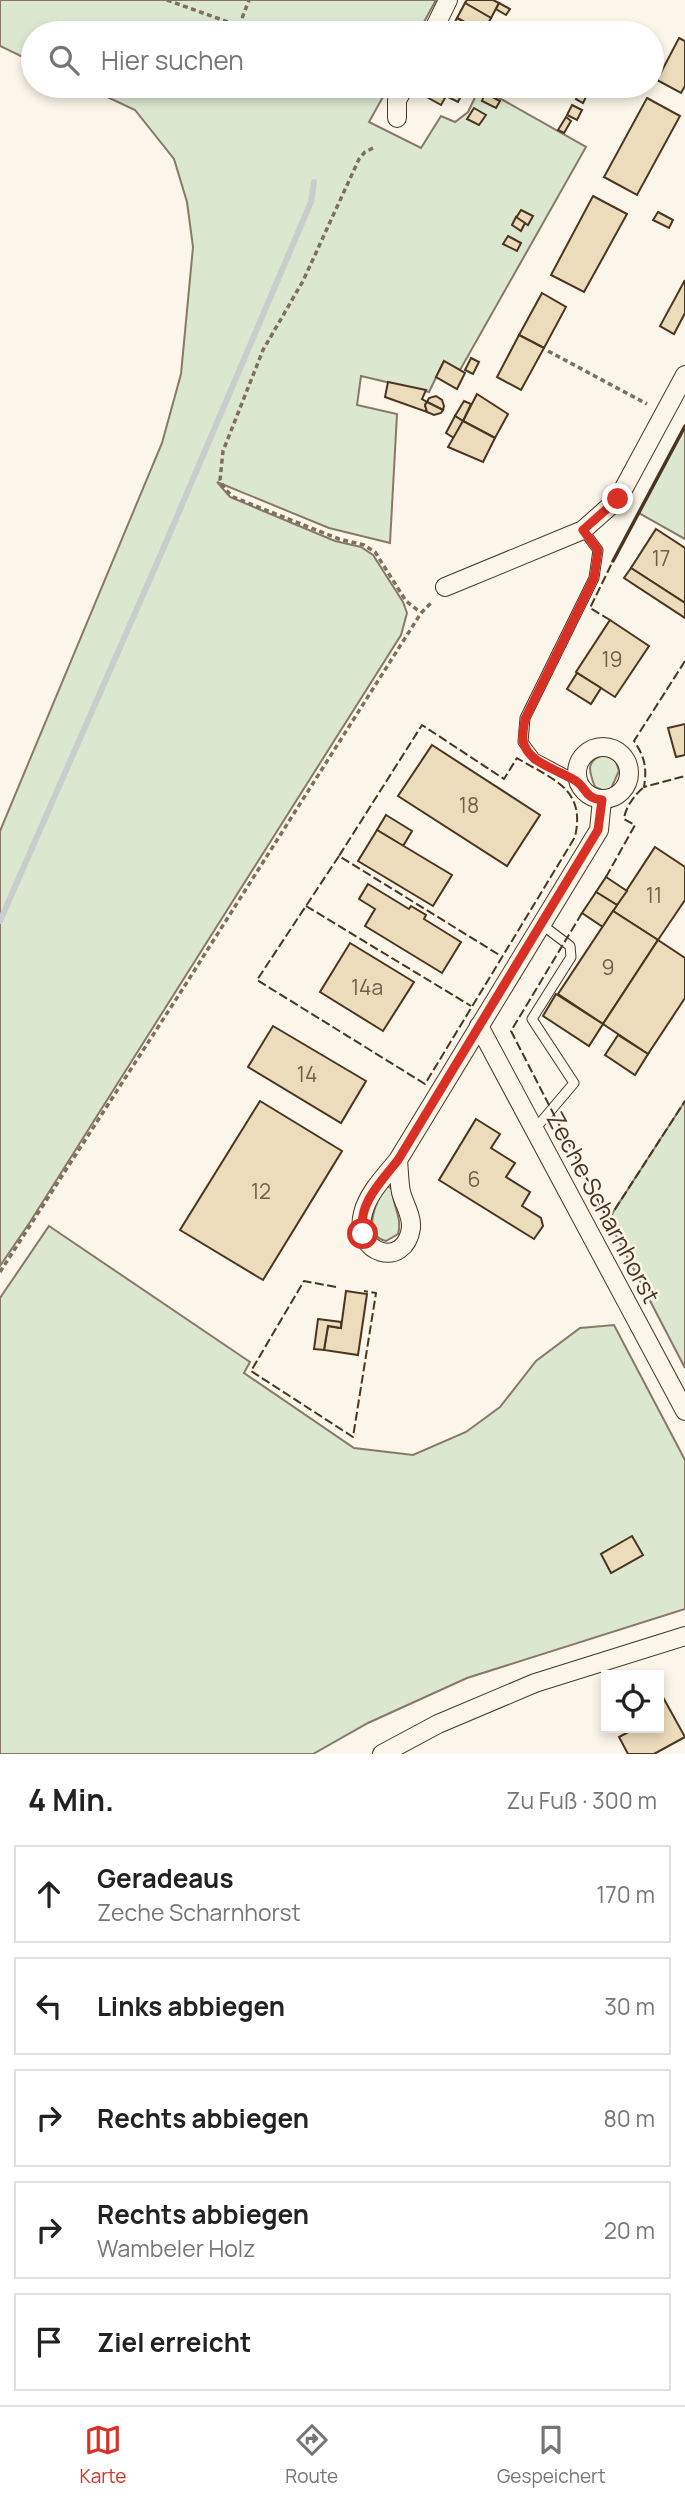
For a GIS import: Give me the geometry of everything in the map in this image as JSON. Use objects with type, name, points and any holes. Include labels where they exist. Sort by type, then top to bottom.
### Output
[{"type":"street","points":[[438,21],[448,0]]},
{"type":"street","points":[[397,117],[398,98]]},
{"type":"street","points":[[446,587],[583,530],[618,499],[685,375]]},
{"type":"street","points":[[611,748],[620,752],[627,761],[629,779],[619,795],[607,800],[595,799],[584,792],[578,781],[576,772],[579,762],[593,749],[611,748]]},
{"type":"street","points":[[398,1160],[401,1192],[411,1225],[406,1243],[398,1250],[387,1253],[376,1251],[368,1244],[363,1234],[362,1216],[369,1197],[398,1160],[598,830],[602,800]]},
{"type":"street","name":"Zeche Scharnhorst","points":[[479,1026],[685,1410]]},
{"type":"street","points":[[382,1754],[438,1724],[535,1683],[685,1636]]},
{"type":"lane","points":[[578,781],[535,758],[523,742],[525,719],[594,578],[598,550],[583,530]]},
{"type":"lane","points":[[535,1129],[574,1083],[532,1019],[571,957],[572,951],[570,946],[541,924]]},
{"type":"path","points":[[167,0],[225,21]]},
{"type":"path","points":[[241,21],[249,0]]},
{"type":"path","points":[[373,148],[359,159],[303,281],[263,350],[223,451],[220,480],[233,497],[339,539],[364,544],[375,552],[406,601],[421,613]]},
{"type":"path","points":[[548,351],[647,404]]},
{"type":"path","points":[[0,1272],[421,613],[446,587]]},
{"type":"green space","points":[[0,0],[436,0],[425,21],[21,21],[21,56],[0,46]]},
{"type":"green space","points":[[110,98],[382,98],[369,122],[421,148],[441,116],[455,122],[468,112],[475,98],[499,98],[586,147],[460,370],[444,361],[429,392],[361,376],[357,405],[397,414],[390,543],[329,528],[217,482],[230,497],[335,541],[361,547],[373,555],[403,602],[407,613],[401,635],[0,1266],[0,831],[162,443],[181,374],[193,247],[187,202],[174,159],[135,110]]},
{"type":"green space","points":[[685,426],[685,539],[639,513]]},
{"type":"green space","points":[[604,755],[615,759],[619,771],[609,793],[595,787],[590,772],[591,763]]},
{"type":"green space","points":[[685,1101],[685,1368],[608,1220]]},
{"type":"green space","points":[[386,1185],[392,1189],[399,1228],[398,1234],[386,1241],[378,1237],[372,1225],[375,1208]]},
{"type":"green space","points":[[49,1226],[250,1362],[244,1373],[354,1448],[413,1455],[466,1432],[500,1407],[536,1361],[580,1328],[614,1325],[685,1460],[685,1609],[467,1678],[368,1723],[313,1754],[0,1754],[0,1298]]},
{"type":"building","points":[[467,0],[493,0],[499,3],[491,18],[465,3]]},
{"type":"building","points":[[465,3],[491,18],[489,21],[463,21],[457,18]]},
{"type":"building","points":[[499,3],[510,9],[506,15],[496,9]]},
{"type":"building","points":[[679,38],[685,41],[685,86],[681,93],[664,84],[664,67]]},
{"type":"building","points":[[428,98],[445,98],[441,105]]},
{"type":"building","points":[[483,98],[494,98],[500,101],[496,108],[482,101]]},
{"type":"building","points":[[647,98],[680,116],[637,195],[604,177]]},
{"type":"building","points":[[572,105],[582,110],[577,120],[567,115]]},
{"type":"building","points":[[474,108],[486,115],[479,125],[467,119]]},
{"type":"building","points":[[566,117],[571,121],[564,133],[558,130]]},
{"type":"building","points":[[593,196],[627,214],[584,292],[551,275]]},
{"type":"building","points":[[521,210],[533,216],[528,225],[516,218]]},
{"type":"building","points":[[658,212],[673,220],[669,228],[653,220]]},
{"type":"building","points":[[516,217],[525,223],[521,231],[512,225]]},
{"type":"building","points":[[508,236],[521,243],[517,251],[503,244]]},
{"type":"building","points":[[685,280],[685,313],[674,334],[660,326]]},
{"type":"building","points":[[542,293],[566,307],[544,348],[519,335]]},
{"type":"building","points":[[519,335],[544,348],[521,390],[497,377]]},
{"type":"building","points":[[471,358],[479,362],[473,374],[465,370]]},
{"type":"building","points":[[444,361],[465,373],[457,389],[436,377]]},
{"type":"building","points":[[388,382],[426,390],[422,399],[427,402],[427,412],[385,397]]},
{"type":"building","points":[[477,394],[508,414],[495,438],[463,421]]},
{"type":"building","points":[[436,396],[442,400],[443,410],[427,402],[429,398]]},
{"type":"building","points":[[464,401],[471,404],[463,421],[455,416]]},
{"type":"building","points":[[427,402],[443,410],[434,415],[427,412]]},
{"type":"building","points":[[455,416],[463,421],[454,438],[446,433]]},
{"type":"building","points":[[463,421],[495,438],[483,462],[448,447]]},
{"type":"building","points":[[656,529],[685,548],[685,603],[631,568]]},
{"type":"building","points":[[631,568],[685,603],[685,618],[624,578]]},
{"type":"building","points":[[610,620],[649,646],[615,697],[576,672]]},
{"type":"building","points":[[577,673],[601,688],[591,704],[567,689]]},
{"type":"building","points":[[685,724],[685,755],[676,757],[668,728]]},
{"type":"building","points":[[432,745],[540,815],[507,866],[398,796]]},
{"type":"building","points":[[386,815],[412,831],[403,846],[377,830]]},
{"type":"building","points":[[377,830],[452,875],[433,906],[358,861]]},
{"type":"building","points":[[655,847],[685,867],[685,900],[658,940],[613,911]]},
{"type":"building","points":[[606,877],[627,891],[617,905],[596,892]]},
{"type":"building","points":[[368,884],[409,909],[411,906],[426,915],[424,919],[461,942],[442,973],[365,926],[375,909],[359,899]]},
{"type":"building","points":[[596,892],[617,905],[603,927],[582,913]]},
{"type":"building","points":[[613,911],[658,940],[603,1024],[558,994]]},
{"type":"building","points":[[658,940],[685,958],[685,998],[648,1054],[603,1024]]},
{"type":"building","points":[[350,943],[414,982],[383,1031],[320,992]]},
{"type":"building","points":[[556,994],[603,1024],[589,1046],[543,1016]]},
{"type":"building","points":[[273,1026],[366,1081],[341,1123],[248,1067]]},
{"type":"building","points":[[618,1035],[648,1054],[635,1075],[605,1055]]},
{"type":"building","points":[[260,1101],[342,1151],[263,1280],[180,1230]]},
{"type":"building","points":[[476,1119],[500,1134],[491,1148],[515,1163],[506,1177],[530,1192],[522,1206],[541,1218],[543,1226],[534,1239],[439,1180]]},
{"type":"building","points":[[346,1291],[367,1294],[358,1355],[324,1350],[328,1326],[341,1328]]},
{"type":"building","points":[[318,1319],[341,1322],[341,1328],[328,1326],[324,1350],[314,1349]]},
{"type":"building","points":[[632,1536],[643,1555],[611,1573],[601,1554]]},
{"type":"building","points":[[664,1699],[685,1737],[654,1754],[628,1754],[619,1737],[627,1733],[664,1733]]},
{"type":"waterway","points":[[0,921],[311,202],[314,182]]},
{"type":"fence","points":[[610,620],[590,608],[613,561]]},
{"type":"fence","points":[[685,661],[634,741],[644,763],[644,787],[685,776]]},
{"type":"fence","points":[[339,856],[257,980],[425,1084],[575,837],[576,807],[571,796],[564,787],[543,773],[517,758],[504,779],[422,725],[339,856],[501,956]]},
{"type":"fence","points":[[606,877],[635,825],[624,819],[626,810],[644,787]]},
{"type":"fence","points":[[306,906],[471,1006]]},
{"type":"fence","points":[[582,913],[511,1031],[608,1220],[685,1101]]},
{"type":"fence","points":[[336,1287],[304,1281],[251,1371],[353,1437],[376,1293],[364,1291]]},
{"type":"wall","points":[[613,561],[685,426]]},
{"type":"route","points":[[363,1234],[362,1216],[369,1197],[398,1160],[598,830],[602,800],[584,792],[578,781],[535,758],[523,742],[525,719],[594,578],[598,550],[583,530],[618,499]]}]
